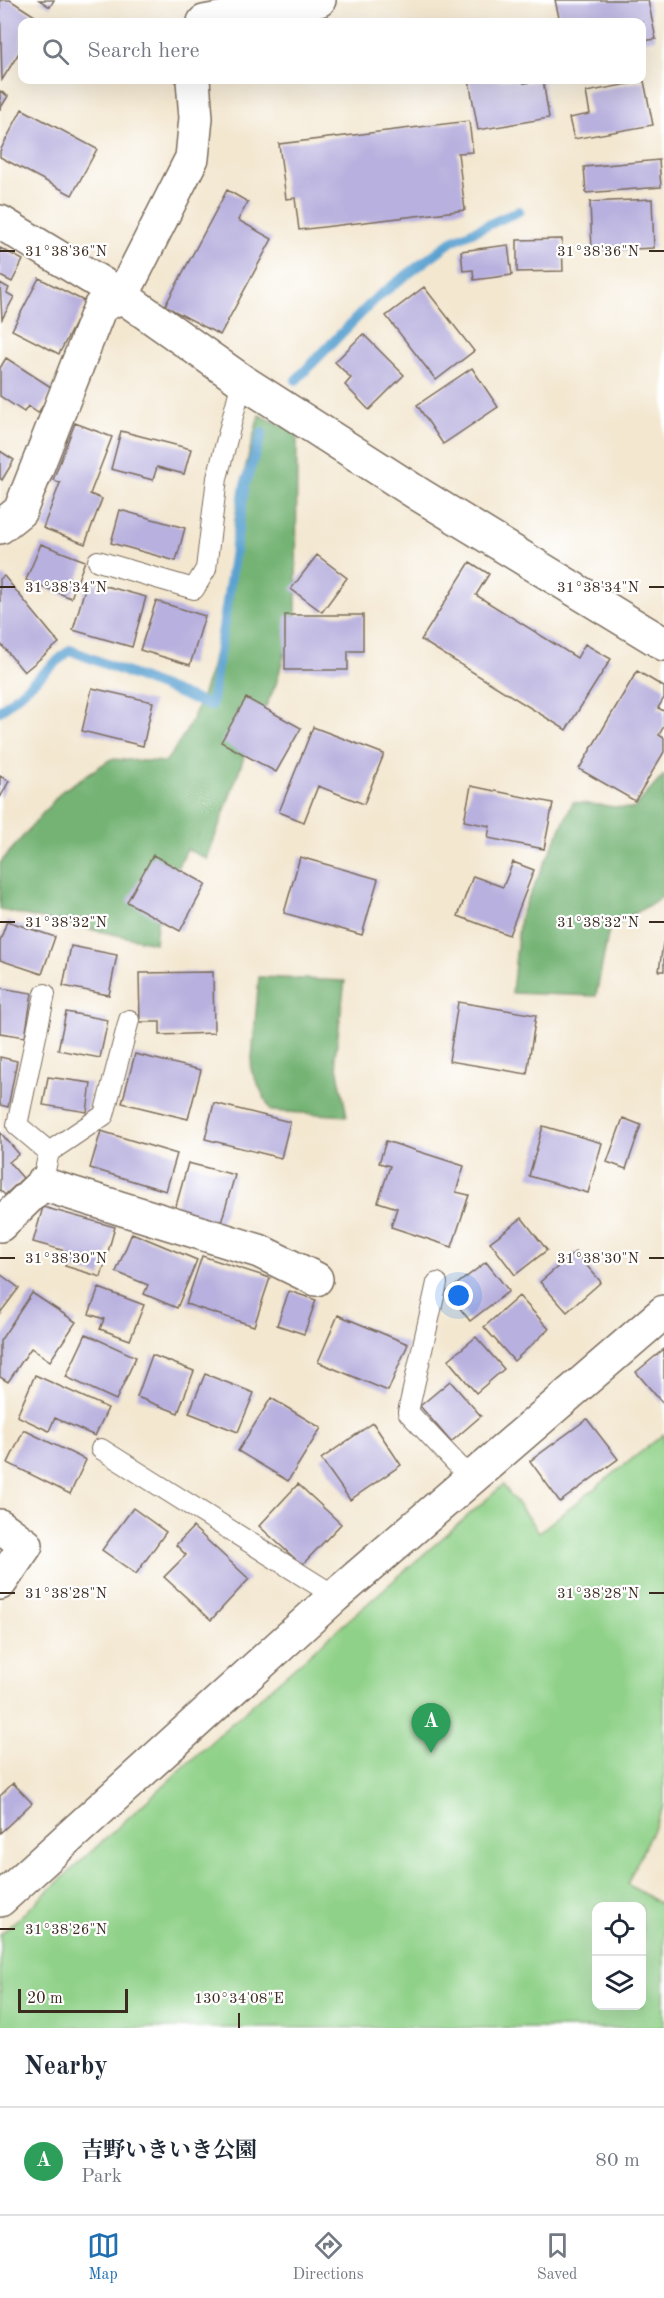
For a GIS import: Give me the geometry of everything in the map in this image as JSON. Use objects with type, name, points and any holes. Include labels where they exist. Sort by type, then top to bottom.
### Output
[{"type":"street","points":[[191,18],[193,0]]},
{"type":"street","points":[[225,18],[319,0]]},
{"type":"street","points":[[0,527],[20,511],[100,307],[123,296],[192,158],[196,118],[193,84]]},
{"type":"street","points":[[0,222],[123,296],[242,381],[664,644]]},
{"type":"street","points":[[0,1225],[42,1184],[259,1251],[316,1279]]},
{"type":"street","points":[[0,1900],[335,1596],[664,1312]]},
{"type":"street","points":[[0,1526],[26,1545],[0,1583]]},
{"type":"lane","points":[[98,561],[194,590],[206,569],[216,478],[242,381]]},
{"type":"lane","points":[[45,994],[17,1125],[49,1152]]},
{"type":"lane","points":[[42,1184],[49,1152],[104,1115],[129,1020]]},
{"type":"lane","points":[[437,1283],[408,1412],[472,1480]]},
{"type":"lane","points":[[101,1449],[335,1596]]},
{"type":"green space","points":[[259,415],[297,432],[296,613],[276,684],[248,746],[207,859],[187,849],[159,905],[155,943],[0,910],[0,863],[62,791],[111,759],[165,762],[184,735],[209,676],[217,644],[238,501]]},
{"type":"green space","points":[[664,775],[664,896],[609,929],[596,996],[512,993],[520,916],[573,802],[633,809]]},
{"type":"green space","points":[[259,977],[345,981],[335,1057],[347,1116],[271,1111],[251,1070]]},
{"type":"green space","points":[[664,1434],[664,1806],[627,1884],[664,1906],[664,2028],[0,2028],[0,1935],[257,1700],[503,1485],[539,1532]]},
{"type":"building","points":[[0,0],[10,0],[38,18],[18,18],[18,54],[2,80]]},
{"type":"building","points":[[39,0],[54,0],[50,7]]},
{"type":"building","points":[[555,0],[648,0],[656,39],[646,40],[646,18],[559,18]]},
{"type":"building","points":[[470,84],[544,84],[549,118],[478,130]]},
{"type":"building","points":[[628,84],[645,84],[653,125],[574,139],[569,118],[590,114],[586,92]]},
{"type":"building","points":[[0,91],[8,96],[0,109]]},
{"type":"building","points":[[22,109],[97,149],[72,195],[0,157],[0,151]]},
{"type":"building","points":[[469,121],[473,152],[458,153],[465,210],[299,230],[295,198],[286,199],[279,144]]},
{"type":"building","points":[[659,160],[661,187],[586,193],[584,167]]},
{"type":"building","points":[[227,190],[248,202],[238,220],[272,239],[220,335],[165,306]]},
{"type":"building","points":[[652,199],[654,248],[592,251],[590,202]]},
{"type":"building","points":[[562,239],[563,271],[517,272],[517,240]]},
{"type":"building","points":[[508,245],[512,275],[474,280],[473,270],[463,271],[461,251]]},
{"type":"building","points":[[0,248],[23,260],[12,282],[0,276]]},
{"type":"building","points":[[39,278],[86,302],[59,354],[12,330]]},
{"type":"building","points":[[0,283],[9,288],[7,293],[14,297],[2,319]]},
{"type":"building","points":[[424,287],[474,351],[436,380],[386,316]]},
{"type":"building","points":[[363,334],[404,375],[369,410],[345,385],[351,378],[335,362]]},
{"type":"building","points":[[6,358],[54,389],[38,413],[28,406],[24,412],[0,396],[0,368]]},
{"type":"building","points":[[472,368],[498,407],[443,444],[417,405]]},
{"type":"building","points":[[75,423],[112,437],[90,494],[102,499],[85,544],[43,528],[60,483],[53,480]]},
{"type":"building","points":[[121,431],[191,449],[184,474],[157,467],[153,480],[111,469]]},
{"type":"building","points":[[0,451],[14,460],[2,480],[0,478]]},
{"type":"building","points":[[120,510],[185,528],[176,561],[111,543]]},
{"type":"building","points":[[41,544],[85,561],[71,598],[26,580]]},
{"type":"building","points":[[317,555],[347,578],[322,612],[291,589]]},
{"type":"building","points":[[470,562],[489,574],[476,595],[577,658],[585,644],[611,659],[566,730],[421,640]]},
{"type":"building","points":[[4,576],[59,643],[24,672],[0,643],[0,579]]},
{"type":"building","points":[[87,581],[146,597],[132,647],[73,630]]},
{"type":"building","points":[[156,601],[205,616],[190,665],[140,650]]},
{"type":"building","points":[[285,615],[363,615],[363,651],[348,651],[348,670],[285,670]]},
{"type":"building","points":[[637,671],[664,687],[664,698],[658,708],[664,711],[664,726],[659,735],[664,738],[664,752],[635,801],[579,769]]},
{"type":"building","points":[[92,688],[153,702],[143,746],[82,731]]},
{"type":"building","points":[[246,698],[301,728],[276,772],[221,742]]},
{"type":"building","points":[[313,727],[384,754],[364,804],[318,786],[304,822],[279,812]]},
{"type":"building","points":[[0,776],[9,781],[0,798]]},
{"type":"building","points":[[471,786],[553,803],[544,849],[488,838],[490,826],[464,821]]},
{"type":"building","points":[[153,855],[206,884],[180,931],[127,902]]},
{"type":"building","points":[[300,857],[378,879],[362,935],[284,913]]},
{"type":"building","points":[[513,862],[534,870],[509,935],[458,916],[473,876],[503,887]]},
{"type":"building","points":[[7,921],[55,937],[42,974],[0,960],[0,941]]},
{"type":"building","points":[[663,943],[664,971],[659,971]]},
{"type":"building","points":[[71,946],[117,955],[109,995],[63,986]]},
{"type":"building","points":[[213,972],[214,1033],[160,1035],[160,1022],[140,1022],[139,973]]},
{"type":"building","points":[[0,988],[32,993],[25,1037],[0,1033]]},
{"type":"building","points":[[458,1002],[536,1015],[527,1074],[449,1061]]},
{"type":"building","points":[[66,1012],[108,1020],[100,1058],[58,1050]]},
{"type":"building","points":[[135,1054],[201,1070],[188,1119],[122,1103]]},
{"type":"building","points":[[0,1057],[17,1061],[8,1107],[0,1105]]},
{"type":"building","points":[[48,1077],[91,1083],[87,1112],[43,1105]]},
{"type":"building","points":[[214,1103],[290,1122],[281,1158],[205,1139]]},
{"type":"building","points":[[623,1118],[641,1125],[626,1169],[607,1162]]},
{"type":"building","points":[[543,1126],[602,1143],[588,1193],[529,1176]]},
{"type":"building","points":[[101,1131],[177,1154],[166,1191],[90,1168]]},
{"type":"building","points":[[0,1132],[19,1154],[9,1162],[23,1178],[5,1195],[0,1190]]},
{"type":"building","points":[[386,1141],[464,1166],[456,1192],[469,1195],[452,1247],[391,1227],[397,1208],[378,1202],[390,1166],[379,1163]]},
{"type":"building","points":[[188,1163],[235,1175],[220,1226],[174,1213]]},
{"type":"building","points":[[43,1207],[115,1227],[101,1277],[65,1266],[69,1252],[33,1242]]},
{"type":"building","points":[[522,1218],[547,1250],[515,1275],[490,1242]]},
{"type":"building","points":[[132,1233],[197,1260],[177,1308],[144,1294],[148,1285],[116,1272]]},
{"type":"building","points":[[575,1252],[601,1282],[567,1312],[540,1282]]},
{"type":"building","points":[[202,1256],[270,1278],[254,1326],[186,1304]]},
{"type":"building","points":[[486,1262],[509,1291],[470,1321],[447,1292]]},
{"type":"building","points":[[0,1274],[19,1288],[0,1313]]},
{"type":"building","points":[[99,1288],[144,1305],[130,1340],[100,1329],[104,1319],[89,1314]]},
{"type":"building","points":[[289,1291],[316,1300],[304,1334],[277,1325]]},
{"type":"building","points":[[32,1293],[76,1322],[50,1361],[31,1348],[8,1382],[0,1377],[0,1341]]},
{"type":"building","points":[[519,1296],[549,1329],[514,1361],[484,1327]]},
{"type":"building","points":[[338,1315],[408,1344],[388,1391],[318,1362]]},
{"type":"building","points":[[86,1334],[136,1357],[116,1400],[66,1377]]},
{"type":"building","points":[[476,1337],[504,1369],[476,1393],[448,1360]]},
{"type":"building","points":[[664,1349],[664,1405],[636,1372]]},
{"type":"building","points":[[152,1355],[194,1371],[178,1413],[137,1397]]},
{"type":"building","points":[[205,1374],[254,1393],[238,1432],[189,1413]]},
{"type":"building","points":[[35,1375],[108,1408],[95,1436],[55,1418],[49,1431],[17,1416]]},
{"type":"building","points":[[450,1381],[481,1416],[451,1442],[420,1406]]},
{"type":"building","points":[[271,1398],[321,1428],[288,1481],[238,1451]]},
{"type":"building","points":[[587,1419],[618,1459],[560,1502],[530,1461]]},
{"type":"building","points":[[373,1423],[401,1465],[350,1500],[321,1459]]},
{"type":"building","points":[[24,1430],[86,1460],[70,1494],[8,1463]]},
{"type":"building","points":[[298,1484],[341,1524],[302,1565],[259,1526]]},
{"type":"building","points":[[133,1508],[166,1532],[136,1574],[102,1550]]},
{"type":"building","points":[[193,1527],[249,1579],[211,1620],[164,1577],[186,1555],[176,1545]]},
{"type":"building","points":[[13,1783],[32,1803],[0,1833],[0,1796]]},
{"type":"waterway","points":[[296,380],[376,298],[452,241],[519,211]]},
{"type":"waterway","points":[[0,711],[70,650],[211,706],[245,485],[262,433]]},
{"type":"place","name":"吉野いきいき公園","points":[[431,1753]]}]
